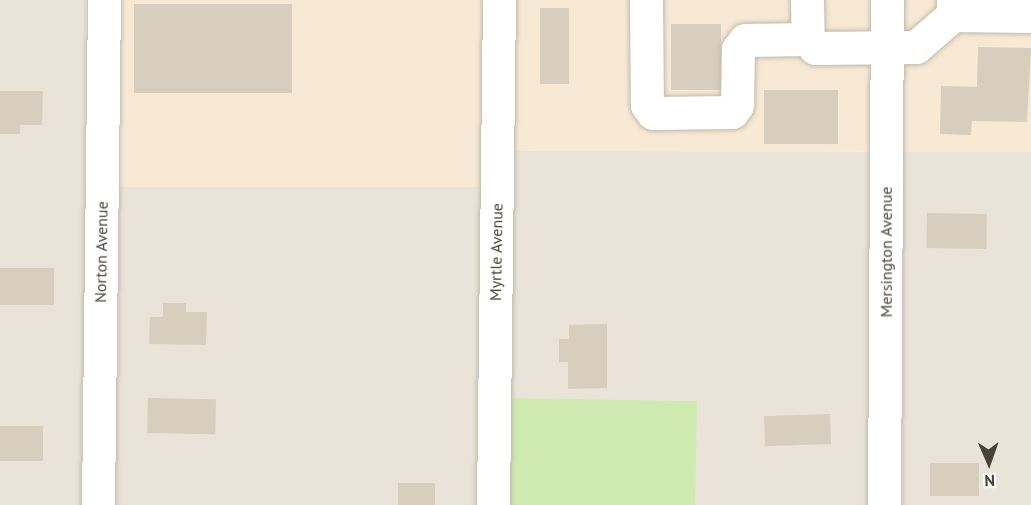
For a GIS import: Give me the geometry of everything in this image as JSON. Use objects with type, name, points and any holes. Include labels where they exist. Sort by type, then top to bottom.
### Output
[{"type":"street","name":"Norton Avenue","points":[[98,505],[104,0]]},
{"type":"street","name":"Myrtle Avenue","points":[[493,505],[498,0]]},
{"type":"street","points":[[646,0],[647,105],[653,113],[732,112],[737,105],[738,49],[745,40],[808,39]]},
{"type":"street","points":[[807,0],[808,39],[815,48],[916,47],[953,7],[1031,16]]},
{"type":"street","name":"Mersington Avenue","points":[[884,505],[887,0]]},
{"type":"shaded area","points":[[0,0],[86,0],[85,187],[514,185],[513,151],[1031,152],[1031,505],[0,505]]},
{"type":"shaded area","points":[[121,0],[483,0],[483,187],[121,187]]},
{"type":"shaded area","points":[[512,0],[874,0],[874,151],[512,151]]},
{"type":"shaded area","points":[[903,0],[1031,0],[1031,152],[903,152]]},
{"type":"green space","points":[[507,398],[697,401],[695,505],[505,505]]},
{"type":"building","points":[[134,4],[292,4],[292,93],[134,93]]},
{"type":"building","points":[[540,8],[569,8],[569,84],[540,84]]},
{"type":"building","points":[[671,24],[721,24],[721,90],[671,90]]},
{"type":"building","points":[[978,47],[1031,48],[1027,122],[972,121],[971,135],[940,134],[941,86],[977,87]]},
{"type":"building","points":[[764,90],[838,90],[838,144],[764,144]]},
{"type":"building","points":[[0,91],[43,91],[42,125],[20,125],[20,134],[0,134]]},
{"type":"building","points":[[927,213],[987,214],[986,249],[926,248]]},
{"type":"building","points":[[0,268],[54,268],[54,305],[0,305]]},
{"type":"building","points":[[163,303],[186,303],[186,312],[207,312],[206,345],[149,344],[150,317],[163,317]]},
{"type":"building","points":[[607,324],[607,388],[568,389],[568,362],[559,362],[559,339],[569,339],[569,325]]},
{"type":"building","points":[[148,398],[216,399],[215,434],[147,433]]},
{"type":"building","points":[[830,414],[831,444],[765,446],[764,416]]},
{"type":"building","points":[[0,426],[43,426],[43,461],[0,461]]},
{"type":"building","points":[[930,463],[979,463],[979,496],[930,496]]},
{"type":"building","points":[[398,483],[435,483],[435,505],[398,505]]}]
